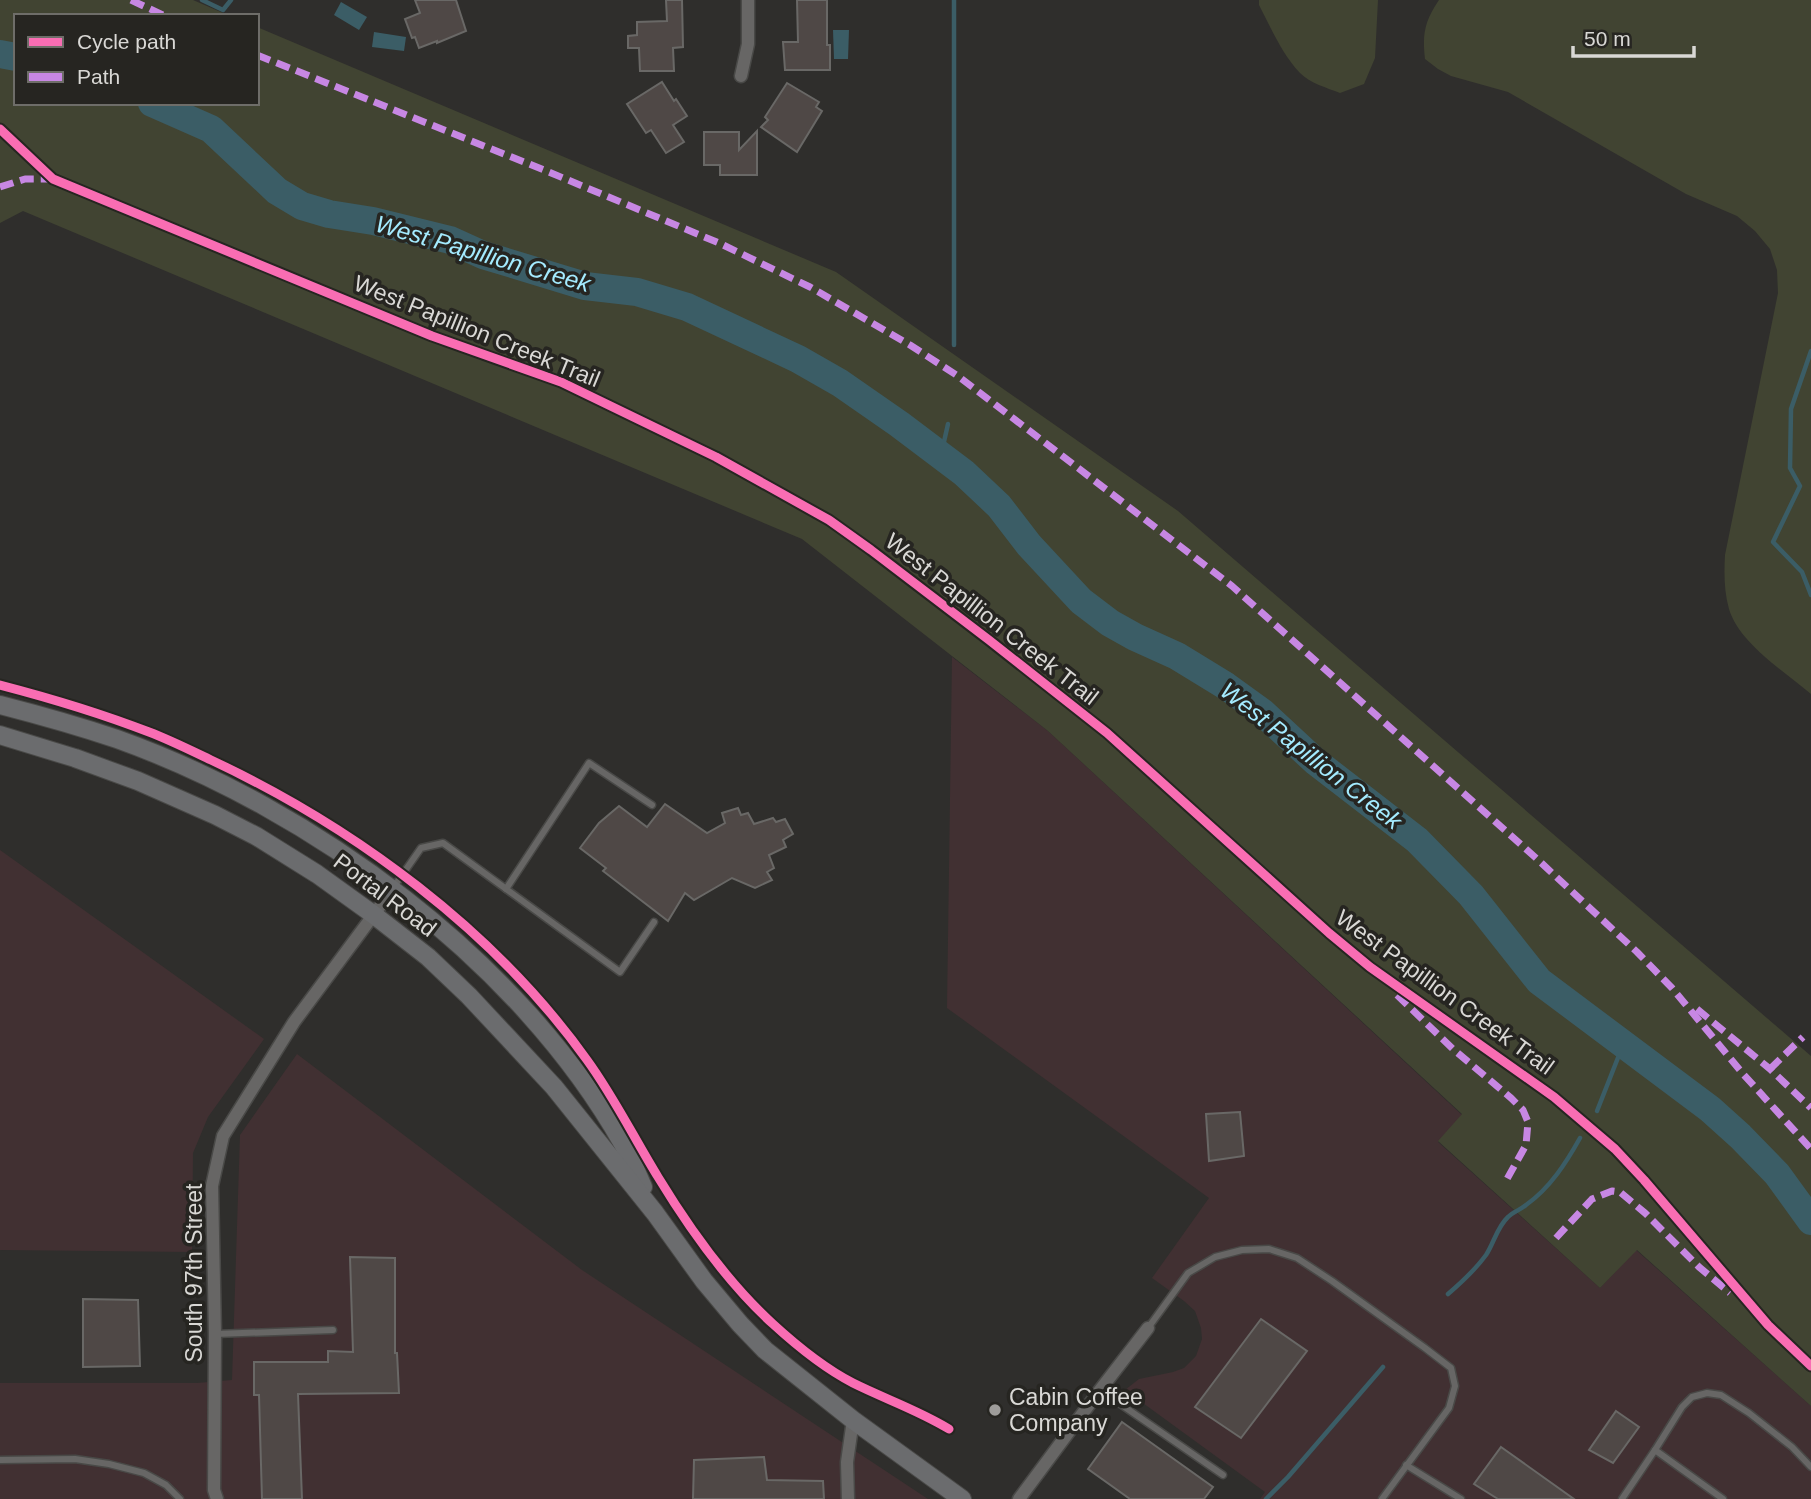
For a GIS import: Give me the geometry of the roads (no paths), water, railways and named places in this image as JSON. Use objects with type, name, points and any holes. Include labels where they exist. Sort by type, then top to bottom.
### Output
[{"type":"main road","name":"Portal Road","points":[[0,705],[58,720],[118,740],[184,767],[275,812],[392,890],[477,962],[512,996],[554,1044],[599,1104],[624,1146],[655,1213]]},
{"type":"main road","name":"Portal Road","points":[[0,735],[88,762],[138,781],[256,836],[317,874],[428,957],[469,996],[562,1097],[740,1324],[779,1361],[852,1420],[962,1499]]},
{"type":"street","points":[[741,76],[748,44],[748,0]]},
{"type":"street","name":"South 97th Street","points":[[216,1499],[212,1186],[223,1136],[294,1022],[392,890]]},
{"type":"street","points":[[1020,1499],[1148,1328]]},
{"type":"street","points":[[848,1499],[847,1462],[852,1420]]},
{"type":"lane","points":[[506,889],[589,764],[652,805]]},
{"type":"lane","points":[[392,890],[421,848],[443,843],[620,972],[654,922]]},
{"type":"lane","points":[[1148,1328],[1188,1273],[1215,1257],[1242,1250],[1269,1249],[1297,1258],[1332,1281],[1451,1368],[1455,1386],[1449,1408],[1382,1499]]},
{"type":"lane","points":[[215,1334],[334,1330]]},
{"type":"lane","points":[[1100,1390],[1223,1475]]},
{"type":"lane","points":[[1622,1499],[1682,1407],[1692,1397],[1707,1393],[1721,1395],[1749,1413],[1792,1447],[1811,1467]]},
{"type":"lane","points":[[1655,1450],[1723,1499]]},
{"type":"lane","points":[[0,1460],[75,1459],[109,1464],[144,1473],[166,1485],[180,1499]]},
{"type":"lane","points":[[1406,1465],[1461,1499]]},
{"type":"water","points":[[341,2],[367,17],[359,30],[334,15]]},
{"type":"water","points":[[833,30],[849,30],[848,59],[834,59]]},
{"type":"water","points":[[374,32],[406,37],[404,51],[372,47]]},
{"type":"waterway","points":[[202,0],[223,10],[231,0]]},
{"type":"waterway","points":[[954,0],[954,345]]},
{"type":"waterway","name":"West Papillion Creek","points":[[0,54],[14,57]]},
{"type":"waterway","name":"West Papillion Creek","points":[[157,105],[211,129],[277,191],[302,206],[450,240],[483,255],[585,286],[637,292],[687,307],[798,359],[840,383],[964,473],[999,506],[1029,545],[1081,601],[1110,623],[1177,656],[1226,686],[1262,712],[1316,762],[1417,840],[1471,895],[1539,981],[1710,1109],[1777,1174],[1811,1221]]},
{"type":"waterway","points":[[176,113],[180,105]]},
{"type":"waterway","points":[[1811,351],[1791,409],[1790,468],[1800,486],[1773,542],[1802,572],[1811,595]]},
{"type":"waterway","points":[[941,455],[948,424]]},
{"type":"waterway","points":[[1597,1111],[1623,1045]]},
{"type":"waterway","points":[[1448,1294],[1482,1260],[1504,1221],[1550,1183],[1580,1138]]},
{"type":"waterway","points":[[1801,1208],[1811,1205]]},
{"type":"waterway","points":[[1266,1499],[1383,1367]]},
{"type":"place","name":"Cabin Coffee Company","points":[[995,1410]]}]
